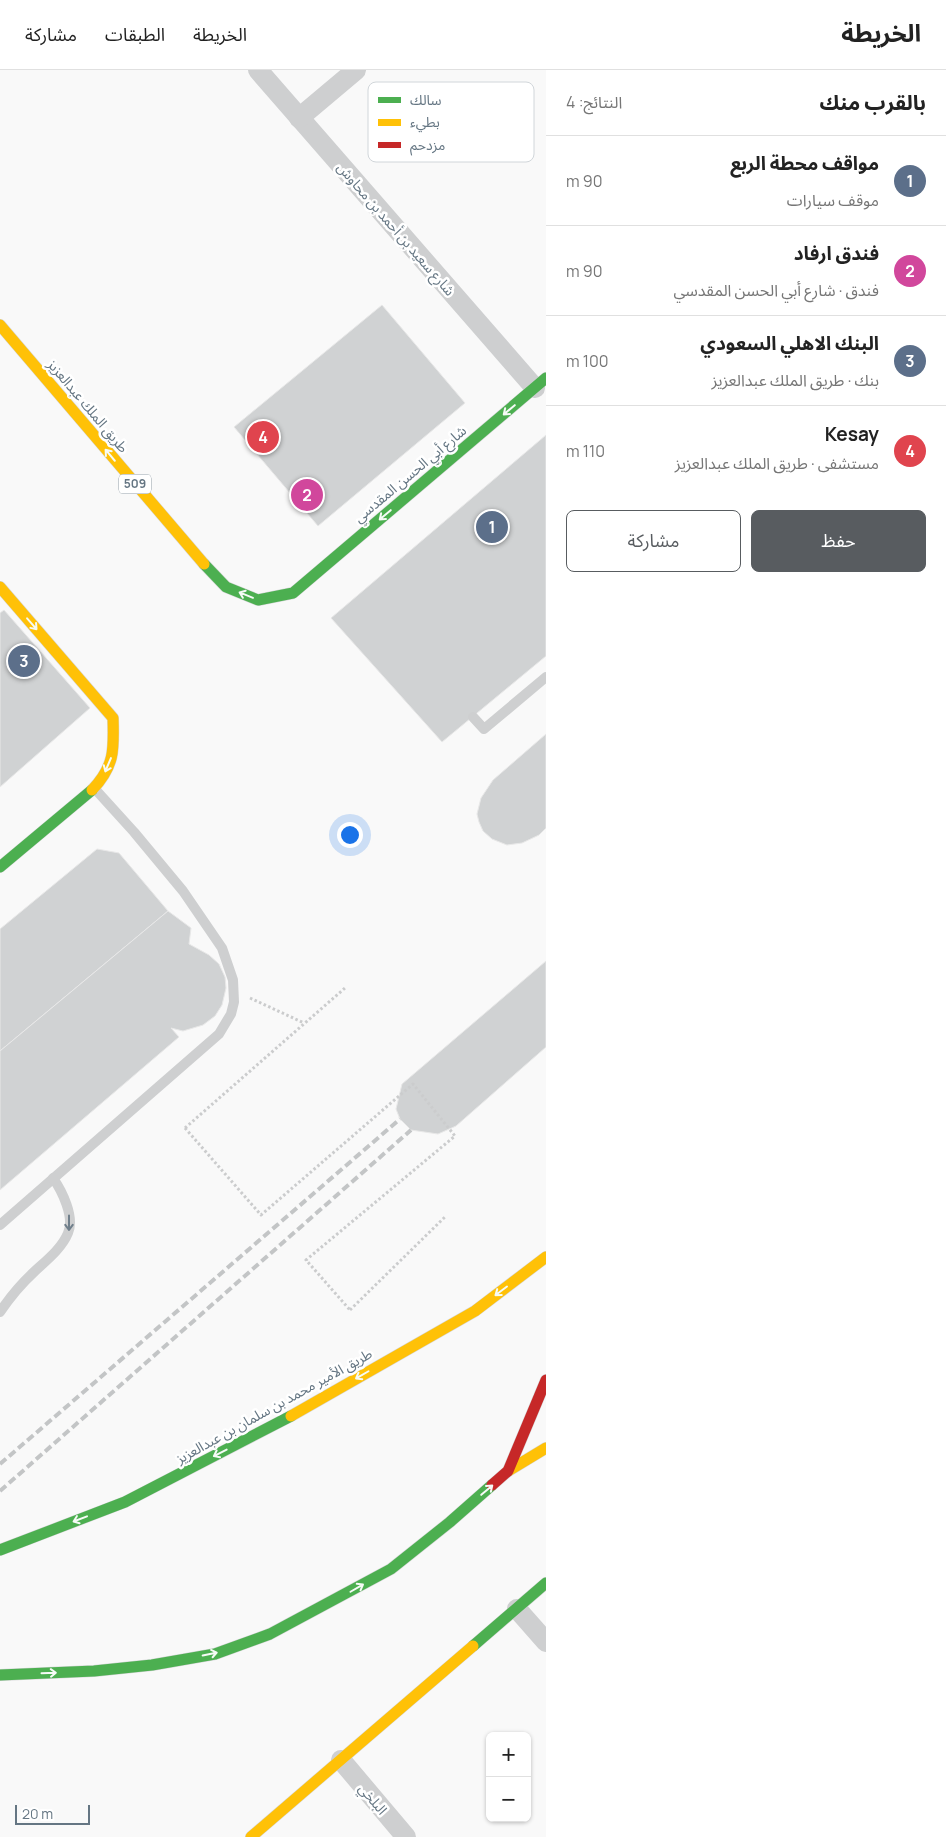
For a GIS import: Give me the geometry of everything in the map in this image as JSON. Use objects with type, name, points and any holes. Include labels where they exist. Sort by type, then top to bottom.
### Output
[{"type":"main road","name":"طريق الملك عبدالعزيز","points":[[0,325],[193,552],[226,587],[258,600],[293,592]]},
{"type":"main road","name":"شارع أبي الحسن المقدسي","points":[[293,592],[540,383]]},
{"type":"main road","points":[[0,587],[113,718],[114,746],[110,766],[94,788],[0,867]]},
{"type":"main road","name":"طريق الأمير محمد بن سلمان بن عبدالعزيز","points":[[0,1550],[125,1502],[277,1424],[475,1311],[546,1258]]},
{"type":"main road","points":[[508,1471],[546,1380]]},
{"type":"main road","points":[[0,1675],[94,1671],[152,1665],[215,1654],[270,1634],[391,1568],[450,1522],[508,1471],[546,1448]]},
{"type":"main road","points":[[251,1837],[546,1583]]},
{"type":"street","name":"شارع سعيد بن أحمد بن محاوش","points":[[258,70],[299,118],[540,383]]},
{"type":"street","points":[[299,118],[356,70]]},
{"type":"street","points":[[517,1609],[546,1642]]},
{"type":"street","name":"البلخي","points":[[341,1760],[406,1837]]},
{"type":"lane","points":[[473,717],[484,729],[546,677]]},
{"type":"lane","points":[[0,1225],[219,1034],[231,1014],[234,991],[222,948],[183,891],[94,788]]},
{"type":"lane","points":[[0,1312],[7,1302],[51,1256],[69,1232],[69,1217],[66,1203],[61,1190],[53,1178]]},
{"type":"path","points":[[345,988],[185,1128],[261,1215],[413,1084],[455,1136],[306,1260],[350,1310],[446,1216]]},
{"type":"path","points":[[234,991],[304,1023]]},
{"type":"building","points":[[382,305],[465,403],[318,526],[234,427]]},
{"type":"building","points":[[546,435],[546,656],[442,742],[331,618]]},
{"type":"building","points":[[4,610],[90,708],[0,787],[0,613]]},
{"type":"building","points":[[546,734],[546,828],[539,835],[522,843],[507,845],[492,839],[483,831],[479,822],[477,814],[481,798],[493,780]]},
{"type":"building","points":[[97,849],[119,853],[168,911],[0,1051],[0,929]]},
{"type":"building","points":[[168,911],[191,928],[189,944],[209,955],[219,964],[225,977],[226,988],[222,1005],[215,1016],[203,1025],[183,1031],[171,1028],[179,1037],[0,1190],[0,1051]]},
{"type":"building","points":[[546,961],[546,1047],[456,1126],[438,1134],[411,1130],[400,1119],[396,1109],[402,1084]]},
{"type":"railway","points":[[0,1464],[400,1119]]},
{"type":"railway","points":[[0,1491],[411,1130]]},
{"type":"traffic: fast","points":[[204,564],[226,587],[258,600],[293,593],[546,378]]},
{"type":"traffic: fast","points":[[0,867],[92,790]]},
{"type":"traffic: fast","points":[[0,1550],[125,1502],[291,1416]]},
{"type":"traffic: fast","points":[[0,1675],[94,1671],[152,1665],[215,1654],[270,1634],[391,1569],[450,1522],[492,1485]]},
{"type":"traffic: fast","points":[[473,1646],[546,1583]]},
{"type":"traffic: slow","points":[[0,325],[204,564]]},
{"type":"traffic: slow","points":[[0,587],[113,718],[112,757],[105,773],[92,790]]},
{"type":"traffic: slow","points":[[291,1416],[475,1311],[546,1257]]},
{"type":"traffic: slow","points":[[508,1471],[546,1448]]},
{"type":"traffic: slow","points":[[251,1837],[473,1646]]},
{"type":"traffic: jam","points":[[492,1485],[508,1471],[546,1380]]},
{"type":"place","name":"Kesay","points":[[263,437]]},
{"type":"place","name":"فندق ارفاد","points":[[307,495]]},
{"type":"place","name":"مواقف محطة الربع","points":[[492,527]]},
{"type":"place","name":"البنك الاهلي السعودي","points":[[24,661]]}]
